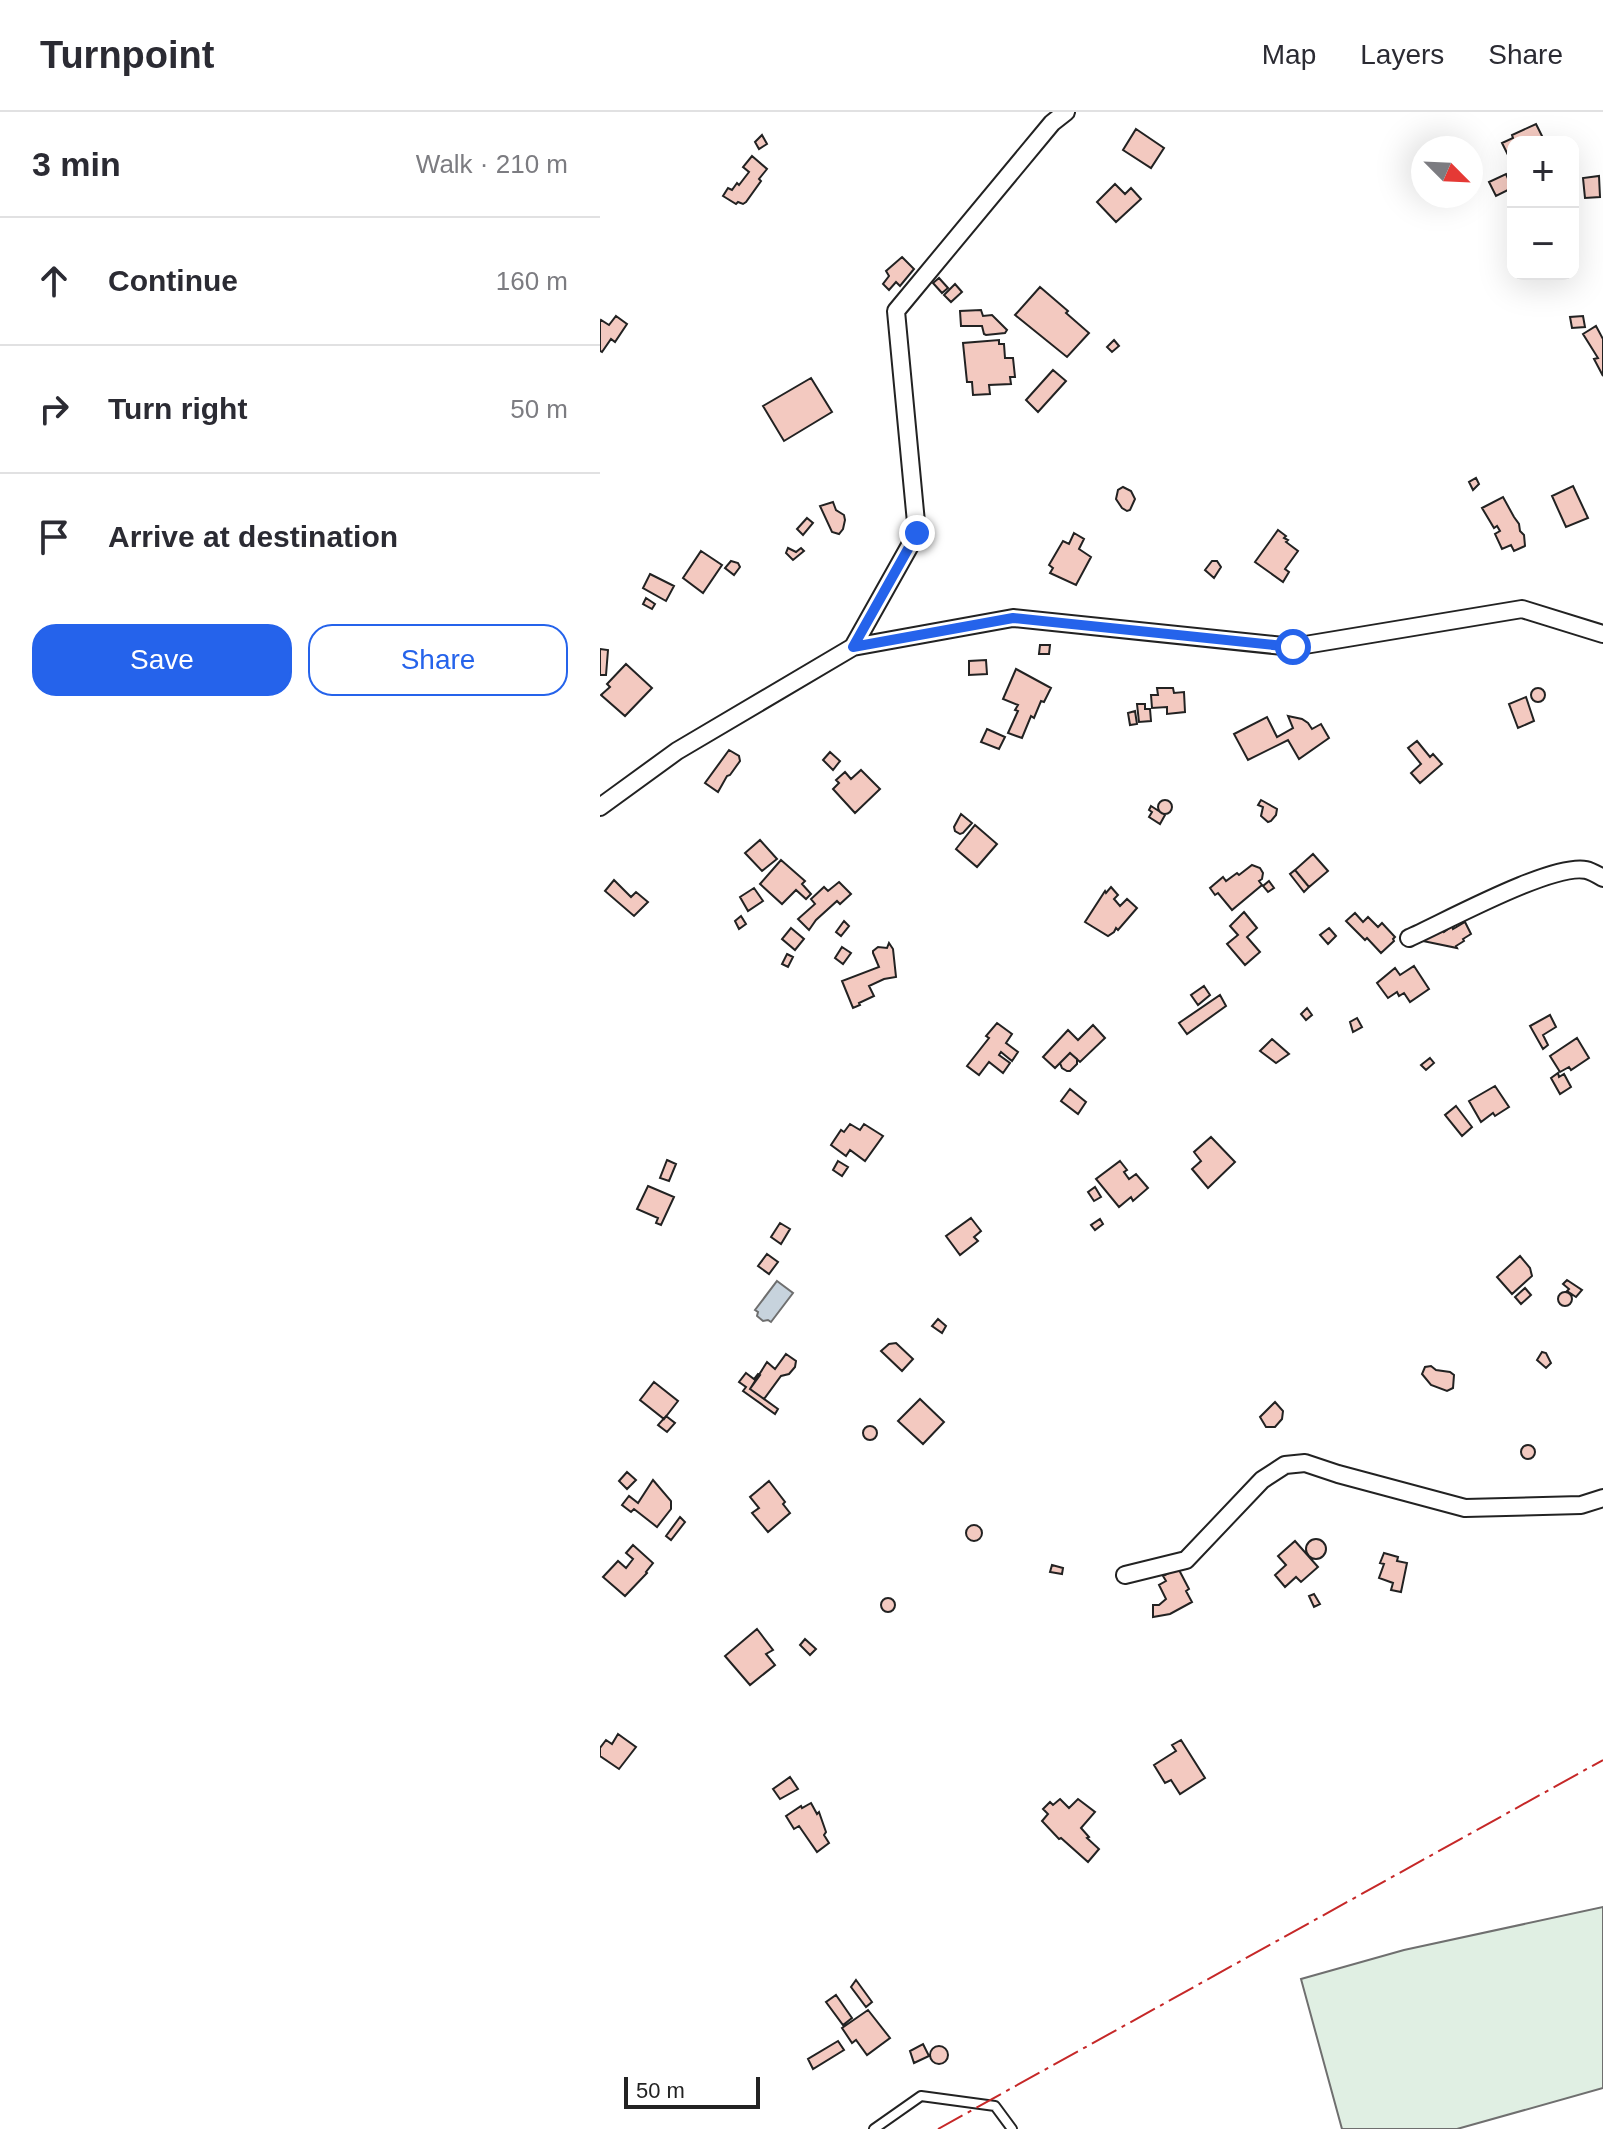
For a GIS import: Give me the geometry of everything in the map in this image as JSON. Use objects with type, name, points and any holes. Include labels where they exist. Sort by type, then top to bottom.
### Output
[{"type":"street","points":[[853,647],[917,533],[896,311],[1052,123],[1066,112]]},
{"type":"street","points":[[600,807],[677,751],[853,647],[1013,618],[1293,647],[1522,609],[1603,634]]},
{"type":"street","points":[[1409,938],[1540,877],[1569,870],[1586,870],[1603,878]]},
{"type":"street","points":[[1125,1575],[1186,1560],[1262,1480],[1285,1465],[1305,1463],[1465,1508],[1581,1505],[1603,1498]]},
{"type":"lane","points":[[874,2129],[921,2096],[995,2106],[1012,2129]]},
{"type":"green space","points":[[1603,1907],[1603,2088],[1457,2129],[1342,2129],[1301,1979],[1404,1950]]},
{"type":"shaded area","points":[[777,1281],[793,1293],[771,1322],[763,1321],[755,1310]]},
{"type":"building","points":[[1536,124],[1542,136],[1512,136]]},
{"type":"building","points":[[1136,129],[1164,148],[1151,168],[1123,150]]},
{"type":"building","points":[[762,135],[767,144],[759,149],[755,142]]},
{"type":"building","points":[[752,156],[767,169],[746,202],[736,204],[723,196],[728,188],[732,190],[737,183],[739,185],[749,172],[743,167]]},
{"type":"building","points":[[1506,174],[1507,190],[1496,196],[1489,182]]},
{"type":"building","points":[[1599,176],[1600,197],[1585,198],[1583,178]]},
{"type":"building","points":[[1115,184],[1125,194],[1131,188],[1141,199],[1116,222],[1097,202]]},
{"type":"building","points":[[902,257],[914,269],[900,286],[896,282],[889,290],[883,284],[889,276],[886,271]]},
{"type":"building","points":[[939,278],[948,288],[942,293],[933,283]]},
{"type":"building","points":[[955,284],[962,292],[951,302],[944,295]]},
{"type":"building","points":[[1040,287],[1089,333],[1067,357],[1015,315]]},
{"type":"building","points":[[981,310],[983,316],[992,315],[1007,330],[1005,333],[986,335],[982,326],[961,326],[960,311]]},
{"type":"building","points":[[616,316],[627,324],[615,342],[611,339],[602,352],[600,322],[609,325]]},
{"type":"building","points":[[1583,316],[1585,327],[1572,328],[1570,317]]},
{"type":"building","points":[[1596,326],[1603,339],[1603,376],[1594,359],[1598,358],[1583,334]]},
{"type":"building","points":[[999,340],[999,344],[1004,344],[1005,358],[1013,358],[1015,377],[1010,377],[1011,384],[989,385],[990,394],[973,395],[972,382],[967,382],[963,343]]},
{"type":"building","points":[[1114,340],[1119,346],[1112,352],[1107,347]]},
{"type":"building","points":[[1053,370],[1066,381],[1038,412],[1026,400]]},
{"type":"building","points":[[811,378],[832,412],[784,441],[763,406]]},
{"type":"building","points":[[1476,478],[1479,484],[1473,490],[1469,482]]},
{"type":"building","points":[[1573,486],[1588,518],[1566,527],[1552,496]]},
{"type":"building","points":[[1123,487],[1131,491],[1135,499],[1127,511],[1116,499],[1118,490]]},
{"type":"building","points":[[1503,497],[1524,535],[1525,546],[1514,551],[1511,545],[1502,549],[1495,534],[1500,531],[1497,526],[1494,528],[1482,508]]},
{"type":"building","points":[[833,502],[845,520],[839,534],[832,532],[820,506]]},
{"type":"building","points":[[807,518],[813,523],[803,535],[797,529]]},
{"type":"building","points":[[1278,530],[1286,536],[1286,542],[1298,551],[1285,569],[1289,572],[1283,582],[1255,562]]},
{"type":"building","points":[[1074,533],[1084,539],[1079,549],[1091,557],[1076,585],[1050,573],[1053,568],[1049,565],[1063,541],[1069,544]]},
{"type":"building","points":[[788,548],[796,552],[801,548],[804,551],[793,560],[786,553]]},
{"type":"building","points":[[701,551],[722,565],[703,593],[683,578]]},
{"type":"building","points":[[731,561],[740,567],[734,575],[725,568]]},
{"type":"building","points":[[1212,561],[1217,561],[1221,567],[1214,578],[1205,570]]},
{"type":"building","points":[[650,574],[674,586],[666,601],[643,588]]},
{"type":"building","points":[[646,598],[655,604],[652,609],[643,604]]},
{"type":"building","points":[[1040,645],[1050,645],[1049,654],[1039,654]]},
{"type":"building","points":[[600,649],[608,650],[606,675],[600,675]]},
{"type":"building","points":[[986,660],[987,674],[969,675],[969,661]]},
{"type":"building","points":[[626,664],[652,688],[625,716],[601,695]]},
{"type":"building","points":[[1016,669],[1051,688],[1034,718],[1031,716],[1022,738],[1008,733],[1018,705],[1003,699]]},
{"type":"building","points":[[1157,688],[1173,688],[1174,693],[1184,692],[1185,712],[1167,714],[1167,707],[1152,708],[1151,695],[1158,695]]},
{"type":"building","points":[[1538,688],[1545,695],[1538,702],[1531,695]]},
{"type":"building","points":[[1526,697],[1534,721],[1518,728],[1509,704]]},
{"type":"building","points":[[1137,704],[1145,704],[1145,709],[1150,709],[1151,721],[1139,722]]},
{"type":"building","points":[[1135,711],[1137,724],[1130,725],[1128,713]]},
{"type":"building","points":[[1288,716],[1302,719],[1312,729],[1321,724],[1329,738],[1299,759],[1288,740],[1248,760],[1234,734],[1267,717],[1277,737],[1293,728]]},
{"type":"building","points":[[987,729],[1005,737],[999,749],[981,742]]},
{"type":"building","points":[[1417,741],[1430,757],[1433,754],[1442,764],[1420,783],[1411,773],[1421,764],[1408,748]]},
{"type":"building","points":[[729,750],[739,756],[740,761],[718,792],[705,783]]},
{"type":"building","points":[[830,752],[840,761],[833,770],[823,760]]},
{"type":"building","points":[[861,770],[880,789],[855,813],[833,789],[839,783],[836,780],[845,772],[851,779]]},
{"type":"building","points":[[1165,800],[1172,807],[1165,814],[1158,807]]},
{"type":"building","points":[[1261,800],[1277,809],[1271,821],[1261,816],[1263,807],[1258,805]]},
{"type":"building","points":[[1151,806],[1165,815],[1160,824],[1149,817]]},
{"type":"building","points":[[961,814],[972,823],[960,834],[954,827]]},
{"type":"building","points":[[975,825],[997,844],[977,867],[956,849]]},
{"type":"building","points":[[760,840],[777,859],[762,871],[745,853]]},
{"type":"building","points":[[1313,854],[1328,871],[1309,887],[1295,870]]},
{"type":"building","points":[[781,860],[805,881],[802,884],[811,894],[806,899],[796,890],[782,904],[760,884]]},
{"type":"building","points":[[1252,865],[1263,873],[1259,881],[1262,885],[1232,910],[1210,888],[1223,877],[1226,881]]},
{"type":"building","points":[[1295,870],[1309,887],[1304,892],[1290,874]]},
{"type":"building","points":[[614,880],[631,897],[636,892],[648,902],[634,916],[605,891]]},
{"type":"building","points":[[1269,881],[1274,888],[1268,892],[1263,886]]},
{"type":"building","points":[[839,882],[851,894],[840,904],[837,901],[809,930],[798,919],[815,904],[811,899],[824,887],[828,891]]},
{"type":"building","points":[[1111,887],[1118,895],[1114,899],[1120,906],[1127,899],[1137,908],[1118,930],[1116,928],[1108,936],[1085,922],[1105,891]]},
{"type":"building","points":[[754,888],[763,901],[748,911],[740,897]]},
{"type":"building","points":[[1244,912],[1257,928],[1247,937],[1260,952],[1245,965],[1227,944],[1238,935],[1230,926]]},
{"type":"building","points":[[1355,913],[1363,922],[1368,917],[1378,927],[1382,923],[1395,937],[1394,941],[1381,953],[1346,921]]},
{"type":"building","points":[[741,916],[746,924],[739,929],[735,921]]},
{"type":"building","points":[[844,921],[849,926],[841,936],[836,932]]},
{"type":"building","points":[[1465,922],[1471,934],[1457,948],[1423,941],[1442,928],[1444,932]]},
{"type":"building","points":[[791,928],[804,939],[795,950],[782,939]]},
{"type":"building","points":[[1329,928],[1336,936],[1328,944],[1320,935]]},
{"type":"building","points":[[889,943],[893,949],[896,977],[869,986],[874,996],[853,1008],[842,981],[879,967],[873,951],[878,947],[887,948]]},
{"type":"building","points":[[842,947],[851,953],[843,964],[835,958]]},
{"type":"building","points":[[787,954],[793,957],[788,967],[782,964]]},
{"type":"building","points":[[1414,966],[1429,989],[1410,1002],[1404,993],[1399,996],[1397,992],[1388,998],[1377,983],[1395,968],[1400,975]]},
{"type":"building","points":[[1204,986],[1210,995],[1198,1005],[1191,995]]},
{"type":"building","points":[[1220,995],[1226,1006],[1187,1034],[1179,1023]]},
{"type":"building","points":[[1307,1008],[1312,1015],[1306,1020],[1301,1014]]},
{"type":"building","points":[[1550,1015],[1556,1027],[1543,1035],[1548,1045],[1543,1049],[1530,1026]]},
{"type":"building","points":[[1357,1018],[1362,1027],[1353,1032],[1350,1022]]},
{"type":"building","points":[[997,1023],[1012,1034],[1006,1043],[1018,1052],[1012,1061],[1001,1052],[999,1055],[1010,1063],[1003,1073],[989,1062],[979,1075],[967,1066]]},
{"type":"building","points":[[1093,1025],[1105,1038],[1080,1062],[1070,1053],[1055,1068],[1043,1057],[1068,1030],[1078,1040]]},
{"type":"building","points":[[1577,1038],[1589,1058],[1571,1070],[1569,1067],[1560,1072],[1550,1056]]},
{"type":"building","points":[[1272,1039],[1289,1054],[1276,1063],[1260,1051]]},
{"type":"building","points":[[1070,1053],[1077,1059],[1077,1064],[1067,1071],[1060,1063]]},
{"type":"building","points":[[1430,1058],[1434,1063],[1426,1070],[1421,1065]]},
{"type":"building","points":[[1558,1073],[1559,1077],[1564,1074],[1571,1087],[1560,1094],[1551,1078]]},
{"type":"building","points":[[1495,1086],[1509,1107],[1481,1122],[1469,1101]]},
{"type":"building","points":[[1070,1089],[1086,1102],[1078,1114],[1061,1101]]},
{"type":"building","points":[[1456,1106],[1472,1127],[1462,1136],[1445,1115]]},
{"type":"building","points":[[850,1124],[860,1130],[864,1124],[883,1136],[865,1161],[850,1150],[846,1156],[831,1145],[841,1130],[844,1132]]},
{"type":"building","points":[[1211,1137],[1235,1162],[1208,1188],[1192,1169],[1201,1161],[1194,1152]]},
{"type":"building","points":[[667,1160],[676,1164],[669,1181],[660,1178]]},
{"type":"building","points":[[838,1161],[848,1167],[842,1176],[833,1170]]},
{"type":"building","points":[[1120,1161],[1129,1179],[1136,1174],[1148,1188],[1133,1201],[1131,1197],[1119,1207],[1096,1179]]},
{"type":"building","points":[[648,1186],[674,1197],[661,1225],[656,1223],[658,1218],[637,1209]]},
{"type":"building","points":[[1095,1187],[1101,1197],[1094,1201],[1088,1192]]},
{"type":"building","points":[[971,1218],[981,1231],[974,1237],[978,1241],[960,1255],[946,1236]]},
{"type":"building","points":[[1100,1219],[1103,1224],[1095,1230],[1091,1225]]},
{"type":"building","points":[[780,1223],[790,1229],[781,1244],[771,1237]]},
{"type":"building","points":[[767,1254],[778,1262],[769,1274],[758,1266]]},
{"type":"building","points":[[1520,1256],[1530,1268],[1532,1276],[1512,1294],[1497,1277]]},
{"type":"building","points":[[1567,1280],[1582,1290],[1576,1297],[1563,1284]]},
{"type":"building","points":[[1525,1288],[1531,1295],[1521,1304],[1515,1297]]},
{"type":"building","points":[[1565,1292],[1572,1299],[1565,1306],[1558,1299]]},
{"type":"building","points":[[938,1319],[946,1326],[942,1333],[932,1326]]},
{"type":"building","points":[[896,1343],[913,1359],[902,1371],[881,1351],[889,1344]]},
{"type":"building","points":[[1542,1352],[1546,1353],[1551,1363],[1546,1368],[1537,1360]]},
{"type":"building","points":[[786,1354],[796,1361],[795,1367],[789,1374],[781,1376],[764,1399],[750,1389],[767,1362],[775,1369]]},
{"type":"building","points":[[1431,1366],[1454,1375],[1453,1388],[1447,1391],[1431,1385],[1422,1374],[1425,1367]]},
{"type":"building","points":[[746,1373],[754,1379],[760,1375],[750,1389],[778,1409],[775,1414],[743,1391],[746,1387],[739,1382]]},
{"type":"building","points":[[654,1382],[678,1401],[664,1419],[640,1400]]},
{"type":"building","points":[[920,1399],[944,1422],[923,1444],[898,1421]]},
{"type":"building","points":[[1275,1402],[1283,1411],[1282,1419],[1275,1427],[1266,1427],[1260,1417]]},
{"type":"building","points":[[666,1416],[675,1423],[667,1432],[658,1425]]},
{"type":"building","points":[[870,1426],[877,1433],[870,1440],[863,1433]]},
{"type":"building","points":[[1528,1445],[1535,1452],[1528,1459],[1521,1452]]},
{"type":"building","points":[[627,1472],[636,1480],[627,1489],[619,1481]]},
{"type":"building","points":[[653,1480],[671,1501],[671,1509],[657,1527],[634,1509],[631,1512],[622,1505],[629,1496],[638,1503]]},
{"type":"building","points":[[769,1481],[790,1513],[768,1532],[752,1513],[759,1508],[750,1497]]},
{"type":"building","points":[[680,1517],[685,1522],[671,1540],[666,1536]]},
{"type":"building","points":[[974,1525],[980,1527],[980,1539],[974,1541],[968,1539],[966,1533],[968,1527]]},
{"type":"building","points":[[1312,1539],[1320,1539],[1326,1549],[1320,1559],[1312,1559],[1306,1553],[1306,1545]]},
{"type":"building","points":[[1295,1541],[1318,1567],[1301,1582],[1296,1577],[1285,1587],[1275,1575],[1286,1565],[1278,1556]]},
{"type":"building","points":[[633,1545],[653,1563],[625,1596],[603,1577],[618,1561],[626,1568],[633,1559],[626,1553]]},
{"type":"building","points":[[1384,1553],[1407,1563],[1401,1592],[1391,1590],[1393,1583],[1379,1578]]},
{"type":"building","points":[[1052,1565],[1063,1568],[1062,1574],[1050,1572]]},
{"type":"building","points":[[1178,1568],[1192,1602],[1170,1614],[1153,1617],[1153,1605],[1159,1605],[1166,1599],[1159,1585],[1166,1581],[1163,1576]]},
{"type":"building","points":[[1314,1594],[1320,1604],[1314,1607],[1309,1596]]},
{"type":"building","points":[[888,1598],[895,1605],[888,1612],[881,1605]]},
{"type":"building","points":[[757,1629],[773,1650],[766,1654],[775,1665],[750,1685],[725,1656]]},
{"type":"building","points":[[805,1639],[816,1649],[810,1655],[800,1645]]},
{"type":"building","points":[[618,1734],[636,1747],[619,1769],[600,1756],[600,1748],[606,1740],[612,1744]]},
{"type":"building","points":[[1181,1740],[1205,1778],[1180,1794],[1171,1780],[1165,1783],[1154,1765],[1176,1751],[1172,1745]]},
{"type":"building","points":[[790,1777],[798,1789],[780,1799],[773,1789]]},
{"type":"building","points":[[1060,1799],[1069,1808],[1078,1799],[1095,1812],[1081,1828],[1099,1849],[1088,1862],[1042,1821],[1048,1814],[1043,1809],[1050,1802],[1053,1805]]},
{"type":"building","points":[[811,1803],[817,1814],[819,1812],[829,1843],[817,1852],[799,1826],[794,1829],[786,1816]]},
{"type":"building","points":[[856,1980],[872,2002],[866,2007],[851,1987]]},
{"type":"building","points":[[836,1995],[852,2018],[843,2025],[826,2002]]},
{"type":"building","points":[[868,2010],[890,2038],[867,2055],[856,2040],[852,2043],[842,2028]]},
{"type":"building","points":[[838,2041],[844,2050],[813,2069],[808,2059]]},
{"type":"building","points":[[923,2044],[929,2056],[914,2063],[910,2051]]},
{"type":"building","points":[[935,2046],[943,2046],[948,2055],[946,2062],[935,2064],[930,2059],[930,2051]]},
{"type":"power","points":[[938,2129],[1603,1760]]},
{"type":"route","points":[[917,533],[853,647],[1013,618],[1293,647]]}]
